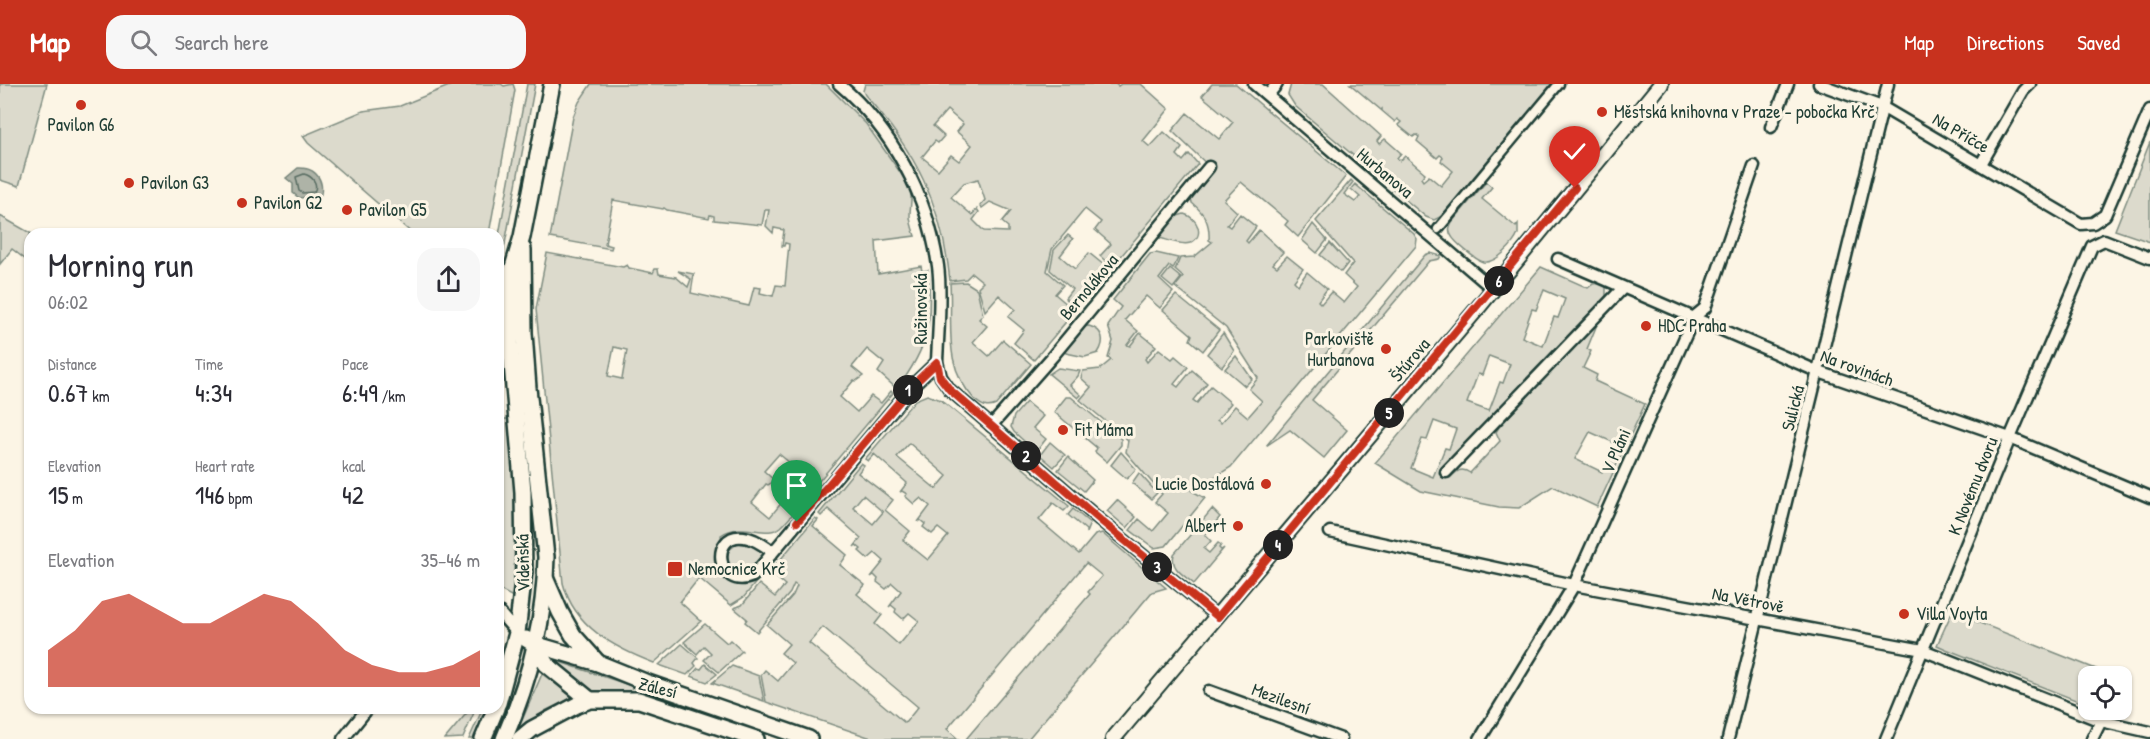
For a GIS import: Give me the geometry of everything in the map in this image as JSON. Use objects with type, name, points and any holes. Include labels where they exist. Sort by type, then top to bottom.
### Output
[{"type":"main road","name":"Vídeňská","points":[[504,681],[517,633],[524,572],[523,492],[510,340],[511,274],[523,231],[552,84]]},
{"type":"main road","name":"Vídeňská","points":[[504,739],[527,682],[542,612],[546,580],[546,557],[524,333],[523,231]]},
{"type":"main road","points":[[546,580],[573,635],[598,663]]},
{"type":"main road","points":[[517,633],[534,644],[546,664],[590,700]]},
{"type":"main road","name":"Zálesí","points":[[534,644],[598,663],[637,680],[809,739]]},
{"type":"main road","name":"Zálesí","points":[[520,739],[532,729],[590,700],[639,700],[756,739]]},
{"type":"main road","points":[[483,739],[493,714]]},
{"type":"street","name":"Ružinovská","points":[[839,84],[856,99],[892,143],[922,201],[938,266],[937,362],[940,377],[950,390],[991,426],[1218,617]]},
{"type":"street","name":"Hurbanova","points":[[1254,84],[1493,289]]},
{"type":"street","points":[[1268,95],[1277,84]]},
{"type":"street","points":[[1438,229],[1559,84]]},
{"type":"street","name":"Štúrova","points":[[1113,739],[1493,289],[1660,84]]},
{"type":"street","points":[[1771,127],[1788,84]]},
{"type":"street","name":"Na Příčce","points":[[1819,84],[1882,107],[2081,224],[2093,223],[2105,215],[2150,110]]},
{"type":"street","name":"Sulická","points":[[1728,739],[1888,84]]},
{"type":"street","points":[[1981,164],[2023,91],[2030,84]]},
{"type":"street","name":"V Pláni","points":[[1480,739],[1574,585],[1694,317],[1705,308],[1755,166]]},
{"type":"street","name":"Bernolákova","points":[[991,426],[1052,357],[1209,167]]},
{"type":"street","name":"K Novému dvoru","points":[[1886,739],[1927,652],[2010,438],[2092,246],[2104,240],[2150,258]]},
{"type":"street","name":"Na rovinách","points":[[1557,259],[1819,372],[2010,438],[2150,497]]},
{"type":"street","points":[[504,310],[511,274]]},
{"type":"street","points":[[1446,472],[1623,288]]},
{"type":"street","points":[[774,552],[743,537],[730,540],[722,550],[720,561],[724,570],[733,576],[747,578],[753,576],[774,552],[915,383],[937,362]]},
{"type":"street","name":"Na Větrově","points":[[1330,532],[1574,585],[1927,652],[2101,721],[2150,732]]},
{"type":"street","points":[[504,618],[517,633]]},
{"type":"street","name":"Mezilesní","points":[[1209,691],[1341,739]]},
{"type":"street","points":[[343,739],[364,714]]},
{"type":"street","points":[[2092,739],[2101,721]]},
{"type":"shaded area","points":[[0,84],[47,84],[19,186],[0,180]]},
{"type":"shaded area","points":[[454,84],[501,84],[504,86],[513,84],[515,90],[490,228],[406,228],[308,143],[303,136],[363,111],[400,106]]},
{"type":"shaded area","points":[[527,84],[535,84],[504,249],[504,228],[500,228]]},
{"type":"shaded area","points":[[591,84],[826,84],[866,124],[907,182],[911,200],[910,218],[915,236],[876,241],[878,274],[921,266],[922,271],[928,270],[929,320],[922,346],[908,374],[897,389],[878,372],[884,363],[867,349],[852,367],[863,376],[854,380],[840,397],[857,412],[871,396],[881,403],[891,391],[893,393],[809,493],[790,476],[796,468],[779,454],[764,471],[775,481],[766,484],[752,502],[770,517],[783,501],[793,508],[803,496],[806,497],[791,517],[775,530],[738,529],[721,535],[722,542],[717,562],[723,575],[738,583],[757,581],[744,597],[731,605],[699,578],[680,602],[701,621],[654,663],[611,643],[586,624],[568,598],[563,583],[536,309],[547,253],[623,267],[627,265],[629,268],[653,273],[655,269],[658,269],[659,274],[676,277],[688,287],[691,279],[678,271],[694,274],[691,293],[749,306],[754,287],[761,288],[760,293],[773,296],[776,285],[785,286],[789,244],[785,243],[782,246],[784,230],[774,228],[773,233],[766,226],[769,210],[765,210],[762,225],[714,220],[714,216],[710,215],[709,218],[613,200],[605,244],[612,246],[611,249],[550,238],[573,117],[579,102]],"holes":[[[614,347],[627,350],[622,379],[608,376]]]},
{"type":"shaded area","points":[[865,84],[1115,84],[1118,86],[1141,84],[1169,109],[1143,141],[1150,147],[1164,132],[1182,148],[1177,155],[1183,161],[1189,154],[1198,164],[1112,267],[1100,256],[1111,244],[1095,230],[1101,222],[1085,209],[1052,249],[1047,271],[1063,285],[1055,294],[1075,311],[1034,360],[1014,343],[1024,330],[1008,317],[1015,309],[999,295],[985,311],[978,287],[983,282],[972,273],[966,279],[950,281],[941,227],[924,181],[899,137],[863,91]],"holes":[[[947,110],[963,124],[957,132],[972,145],[959,161],[951,155],[938,170],[922,157],[935,141],[938,143],[944,136],[933,126]],[[978,179],[985,200],[980,206],[982,208],[990,202],[1011,211],[1002,222],[1008,227],[1008,232],[984,231],[973,220],[979,212],[977,209],[972,215],[951,197],[964,183]]]},
{"type":"shaded area","points":[[1212,84],[1236,84],[1346,176],[1298,237],[1285,225],[1288,221],[1241,182],[1224,200],[1237,212],[1227,225],[1230,227],[1240,214],[1256,227],[1246,241],[1248,243],[1259,230],[1283,252],[1273,264],[1277,267],[1287,256],[1303,269],[1294,281],[1298,285],[1307,272],[1327,289],[1318,301],[1321,304],[1331,292],[1344,303],[1357,287],[1344,275],[1353,263],[1316,221],[1351,180],[1353,182],[1344,194],[1355,202],[1360,197],[1351,189],[1355,184],[1417,239],[1416,246],[1231,467],[1192,491],[1205,498],[1166,546],[1154,548],[1130,530],[1139,519],[1153,531],[1168,513],[1155,502],[1162,494],[1126,452],[1128,440],[1080,400],[1091,387],[1081,378],[1083,371],[1100,369],[1111,360],[1108,358],[1113,341],[1108,326],[1121,307],[1113,300],[1150,254],[1156,253],[1178,258],[1173,269],[1169,266],[1159,279],[1173,292],[1160,308],[1146,296],[1125,320],[1138,331],[1127,345],[1130,346],[1140,333],[1156,346],[1145,359],[1147,362],[1159,349],[1172,359],[1175,356],[1188,367],[1174,384],[1178,387],[1192,370],[1207,383],[1193,400],[1197,403],[1211,386],[1231,403],[1217,420],[1221,423],[1235,406],[1248,417],[1262,401],[1249,389],[1258,378],[1226,328],[1175,287],[1183,277],[1175,270],[1180,258],[1194,257],[1212,242],[1209,240],[1206,219],[1192,203],[1191,198],[1213,170],[1172,131],[1187,113],[1219,139],[1233,122],[1202,96]]},
{"type":"shaded area","points":[[1291,84],[1323,84],[1381,136],[1377,141],[1379,144],[1385,139],[1401,153],[1397,158],[1400,161],[1405,156],[1425,173],[1421,178],[1423,181],[1429,176],[1441,186],[1453,171],[1441,161],[1443,157],[1440,155],[1437,158],[1417,141],[1419,137],[1416,135],[1413,137],[1398,125],[1401,122],[1397,119],[1395,122],[1350,84],[1552,84],[1442,216],[1434,220],[1426,217],[1295,106],[1288,95]]},
{"type":"shaded area","points":[[2150,142],[2150,242],[2115,230]]},
{"type":"shaded area","points":[[1486,182],[1492,187],[1482,199],[1516,227],[1518,224],[1518,234],[1509,248],[1499,257],[1483,262],[1461,246],[1449,230],[1452,222]]},
{"type":"shaded area","points":[[1184,214],[1193,219],[1198,227],[1199,232],[1195,240],[1183,244],[1160,238],[1158,235],[1174,217]]},
{"type":"shaded area","points":[[0,216],[24,230],[24,258],[12,249],[0,264]]},
{"type":"shaded area","points":[[1313,224],[1327,240],[1317,253],[1302,240]]},
{"type":"shaded area","points":[[1068,235],[1073,239],[1060,256],[1075,269],[1089,253],[1110,270],[1077,308],[1065,298],[1072,289],[1050,270],[1054,250]]},
{"type":"shaded area","points":[[1330,243],[1348,263],[1341,272],[1320,255]]},
{"type":"shaded area","points":[[1430,253],[1441,256],[1439,259],[1429,261],[1312,400],[1347,430],[1324,458],[1290,430],[1266,446],[1425,255]]},
{"type":"shaded area","points":[[1541,267],[1588,288],[1593,284],[1601,283],[1606,287],[1606,296],[1442,470],[1450,478],[1459,471],[1464,470],[1470,473],[1500,441],[1496,432],[1499,427],[1598,322],[1587,349],[1591,351],[1583,368],[1597,375],[1595,381],[1645,404],[1597,507],[1553,486],[1519,508],[1499,507],[1421,491],[1375,463]],"holes":[[[1544,290],[1565,299],[1558,318],[1554,317],[1543,346],[1522,337],[1532,309],[1536,310]],[[1489,356],[1510,364],[1489,411],[1467,403],[1478,374],[1482,375]],[[1434,421],[1456,429],[1449,449],[1445,448],[1433,477],[1411,468],[1422,439],[1427,440]],[[1590,432],[1617,444],[1602,472],[1575,459]]]},
{"type":"shaded area","points":[[1170,269],[1181,278],[1173,288],[1162,279]]},
{"type":"shaded area","points":[[966,282],[977,289],[983,315],[979,319],[987,326],[973,342],[989,356],[1003,340],[1031,364],[996,405],[990,407],[975,400],[965,387],[953,359],[950,283]]},
{"type":"shaded area","points":[[1176,295],[1219,330],[1203,351],[1190,340],[1192,335],[1163,310]]},
{"type":"shaded area","points":[[1089,326],[1102,336],[1102,344],[1098,353],[1085,357],[1066,353],[1064,350],[1082,327]]},
{"type":"shaded area","points":[[1223,333],[1234,351],[1222,367],[1207,354]]},
{"type":"shaded area","points":[[1236,356],[1252,379],[1245,386],[1225,369]]},
{"type":"shaded area","points":[[1058,368],[1080,371],[1070,385],[1081,395],[1078,398],[1049,374]]},
{"type":"shaded area","points":[[927,395],[941,400],[1069,506],[1064,511],[1053,503],[1039,520],[1079,554],[1095,535],[1102,533],[1166,588],[1152,592],[1028,739],[966,739],[1090,594],[1088,592],[1102,576],[1086,563],[947,729],[958,739],[874,739],[766,702],[761,675],[765,670],[778,681],[793,663],[781,653],[789,644],[767,625],[793,595],[797,586],[794,584],[790,593],[757,632],[734,608],[742,605],[759,584],[775,597],[785,585],[770,572],[815,518],[818,520],[813,526],[847,555],[840,565],[865,585],[857,594],[882,615],[875,624],[899,645],[919,621],[909,613],[903,619],[895,612],[896,609],[891,605],[889,607],[901,591],[892,583],[886,589],[877,582],[878,579],[874,575],[871,577],[884,561],[875,553],[868,559],[859,551],[861,549],[856,545],[854,547],[861,538],[828,509],[821,516],[819,514],[861,463],[864,465],[858,473],[893,500],[885,510],[910,531],[903,540],[928,560],[948,536],[938,528],[932,534],[923,527],[925,524],[920,520],[918,522],[930,506],[921,498],[914,504],[905,496],[907,494],[900,492],[907,483],[874,454],[868,461],[865,459],[915,400]],"holes":[[[909,443],[947,476],[936,489],[897,457]],[[863,495],[883,512],[873,524],[853,507]],[[823,627],[918,707],[905,723],[809,643]]]},
{"type":"shaded area","points":[[1066,397],[1071,397],[1121,439],[1121,445],[1107,462],[1095,452],[1097,448],[1054,412]]},
{"type":"shaded area","points":[[1026,402],[1043,416],[1033,428],[1046,439],[1036,452],[1011,427],[1014,416]]},
{"type":"shaded area","points":[[504,419],[512,419],[517,503],[513,597],[504,592]]},
{"type":"shaded area","points":[[1050,442],[1065,455],[1054,467],[1040,455]]},
{"type":"shaded area","points":[[1121,452],[1136,469],[1127,479],[1111,465]]},
{"type":"shaded area","points":[[1068,457],[1093,480],[1084,491],[1058,470]]},
{"type":"shaded area","points":[[1139,473],[1157,493],[1151,499],[1132,483]]},
{"type":"shaded area","points":[[1117,500],[1136,517],[1127,528],[1107,511]]},
{"type":"shaded area","points":[[1073,509],[1090,523],[1086,533],[1086,530],[1068,515]]},
{"type":"shaded area","points":[[1212,509],[1220,517],[1205,535],[1211,541],[1204,549],[1209,553],[1218,543],[1221,545],[1219,548],[1221,550],[1224,548],[1194,584],[1176,568],[1174,554]]},
{"type":"shaded area","points":[[738,543],[766,547],[767,552],[753,569],[745,574],[735,572],[729,565],[729,550]]},
{"type":"shaded area","points":[[1952,612],[2088,666],[2078,666],[2078,701],[1937,645]]},
{"type":"shaded area","points":[[705,624],[727,643],[730,640],[742,651],[719,672],[704,660],[711,653],[704,646],[697,654],[684,642]]},
{"type":"shaded area","points":[[682,644],[698,658],[694,663],[696,666],[687,675],[659,665]]},
{"type":"shaded area","points":[[545,657],[632,686],[631,693],[592,694]]},
{"type":"shaded area","points":[[705,664],[717,674],[707,682],[691,676],[698,668],[701,669]]},
{"type":"shaded area","points":[[732,666],[759,676],[764,701],[712,683]]},
{"type":"shaded area","points":[[542,674],[574,697],[545,711],[517,732]]},
{"type":"shaded area","points":[[466,714],[473,714],[463,738],[445,739]]},
{"type":"shaded area","points":[[480,714],[485,714],[476,735],[473,739],[469,739]]},
{"type":"water","points":[[298,168],[312,171],[320,180],[320,198],[316,204],[308,197],[299,198],[293,193],[293,184],[286,178]]},
{"type":"place","name":"Pavilon G6","points":[[81,105]]},
{"type":"place","name":"Městská knihovna v Praze - pobočka Krč","points":[[1602,112]]},
{"type":"place","name":"Pavilon G3","points":[[129,183]]},
{"type":"place","name":"Pavilon G2","points":[[242,203]]},
{"type":"place","name":"Pavilon G5","points":[[347,210]]},
{"type":"place","name":"HDC Praha","points":[[1646,326]]},
{"type":"place","name":"Parkoviště Hurbanova","points":[[1386,349]]},
{"type":"place","name":"Fit Máma","points":[[1063,430]]},
{"type":"place","name":"Lucie Dostálová","points":[[1266,484]]},
{"type":"place","name":"Albert","points":[[1238,526]]},
{"type":"place","name":"Nemocnice Krč","points":[[675,569]]},
{"type":"place","name":"Villa Voyta","points":[[1904,614]]},
{"type":"route","points":[[797,522],[915,383],[937,362],[940,377],[950,390],[1100,520],[1218,617],[1477,309],[1575,188]]}]
